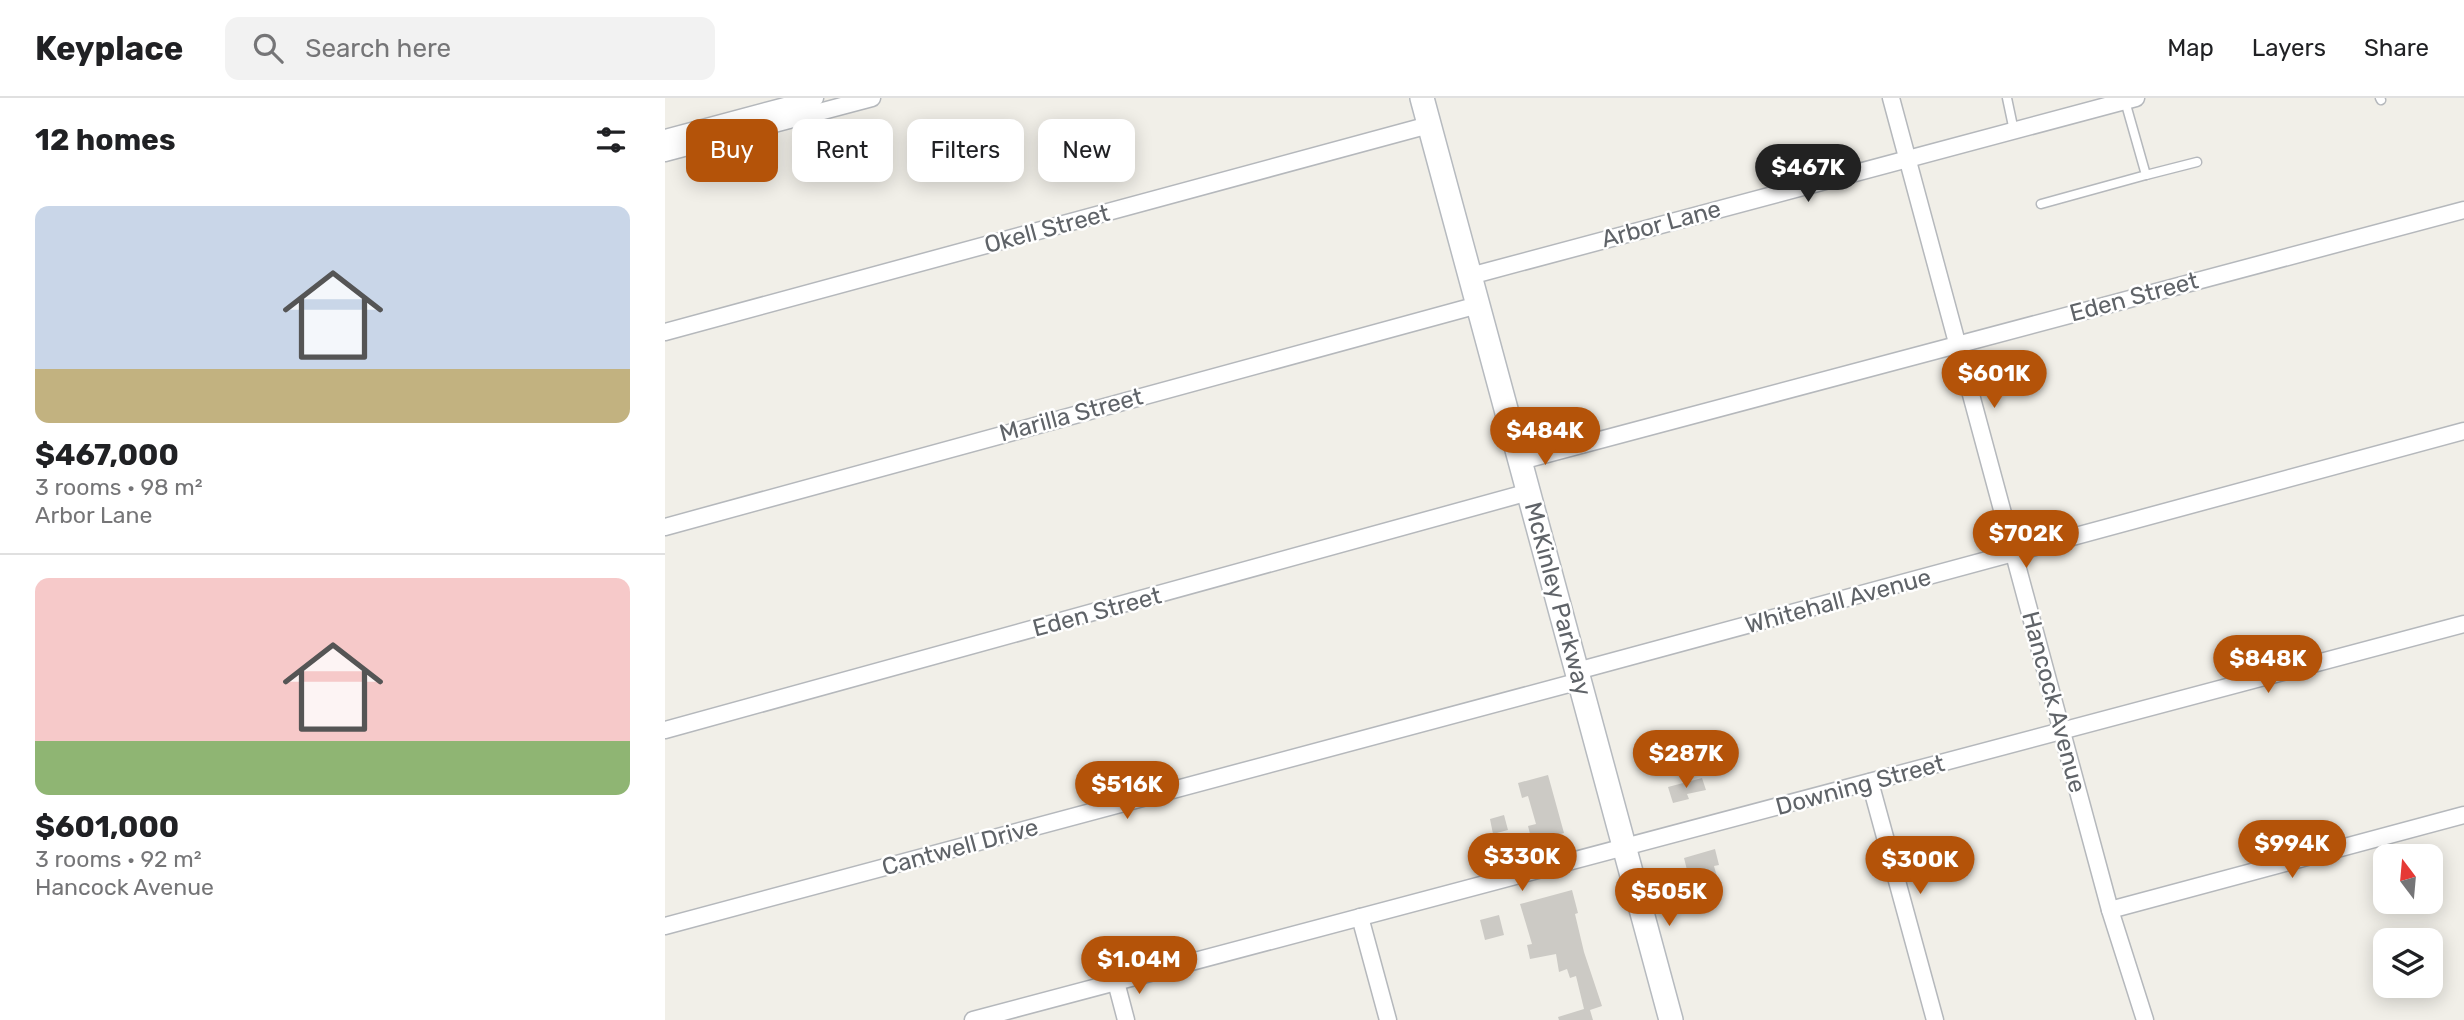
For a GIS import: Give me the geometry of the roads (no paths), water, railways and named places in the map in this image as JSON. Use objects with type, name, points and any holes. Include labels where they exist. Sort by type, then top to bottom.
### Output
[{"type":"street","points":[[763,119],[815,98]]},
{"type":"street","points":[[763,119],[872,98]]},
{"type":"street","name":"McKinley Parkway","points":[[1422,98],[1671,1020]]},
{"type":"street","name":"Hancock Avenue","points":[[1891,98],[2110,910],[2144,1020]]},
{"type":"street","name":"Arbor Lane","points":[[1470,276],[2130,100]]},
{"type":"street","name":"Okell Street","points":[[665,332],[1429,125]]},
{"type":"street","points":[[665,138],[686,134]]},
{"type":"street","points":[[665,153],[686,146]]},
{"type":"street","name":"Eden Street","points":[[1521,461],[2464,210]]},
{"type":"street","name":"Marilla Street","points":[[665,527],[1478,305]]},
{"type":"street","name":"Whitehall Avenue","points":[[1579,676],[2464,431]]},
{"type":"street","name":"Eden Street","points":[[665,730],[1529,492]]},
{"type":"street","name":"Downing Street","points":[[973,1020],[2464,624]]},
{"type":"street","name":"Cantwell Drive","points":[[665,926],[1579,676]]},
{"type":"street","points":[[1870,782],[1935,1020]]},
{"type":"street","points":[[2110,910],[2464,815]]},
{"type":"street","points":[[1360,917],[1388,1020]]},
{"type":"street","points":[[1116,982],[1126,1020]]},
{"type":"lane","points":[[2007,98],[2014,131]]},
{"type":"lane","points":[[2130,100],[2146,175]]},
{"type":"lane","points":[[2041,204],[2197,162]]}]
